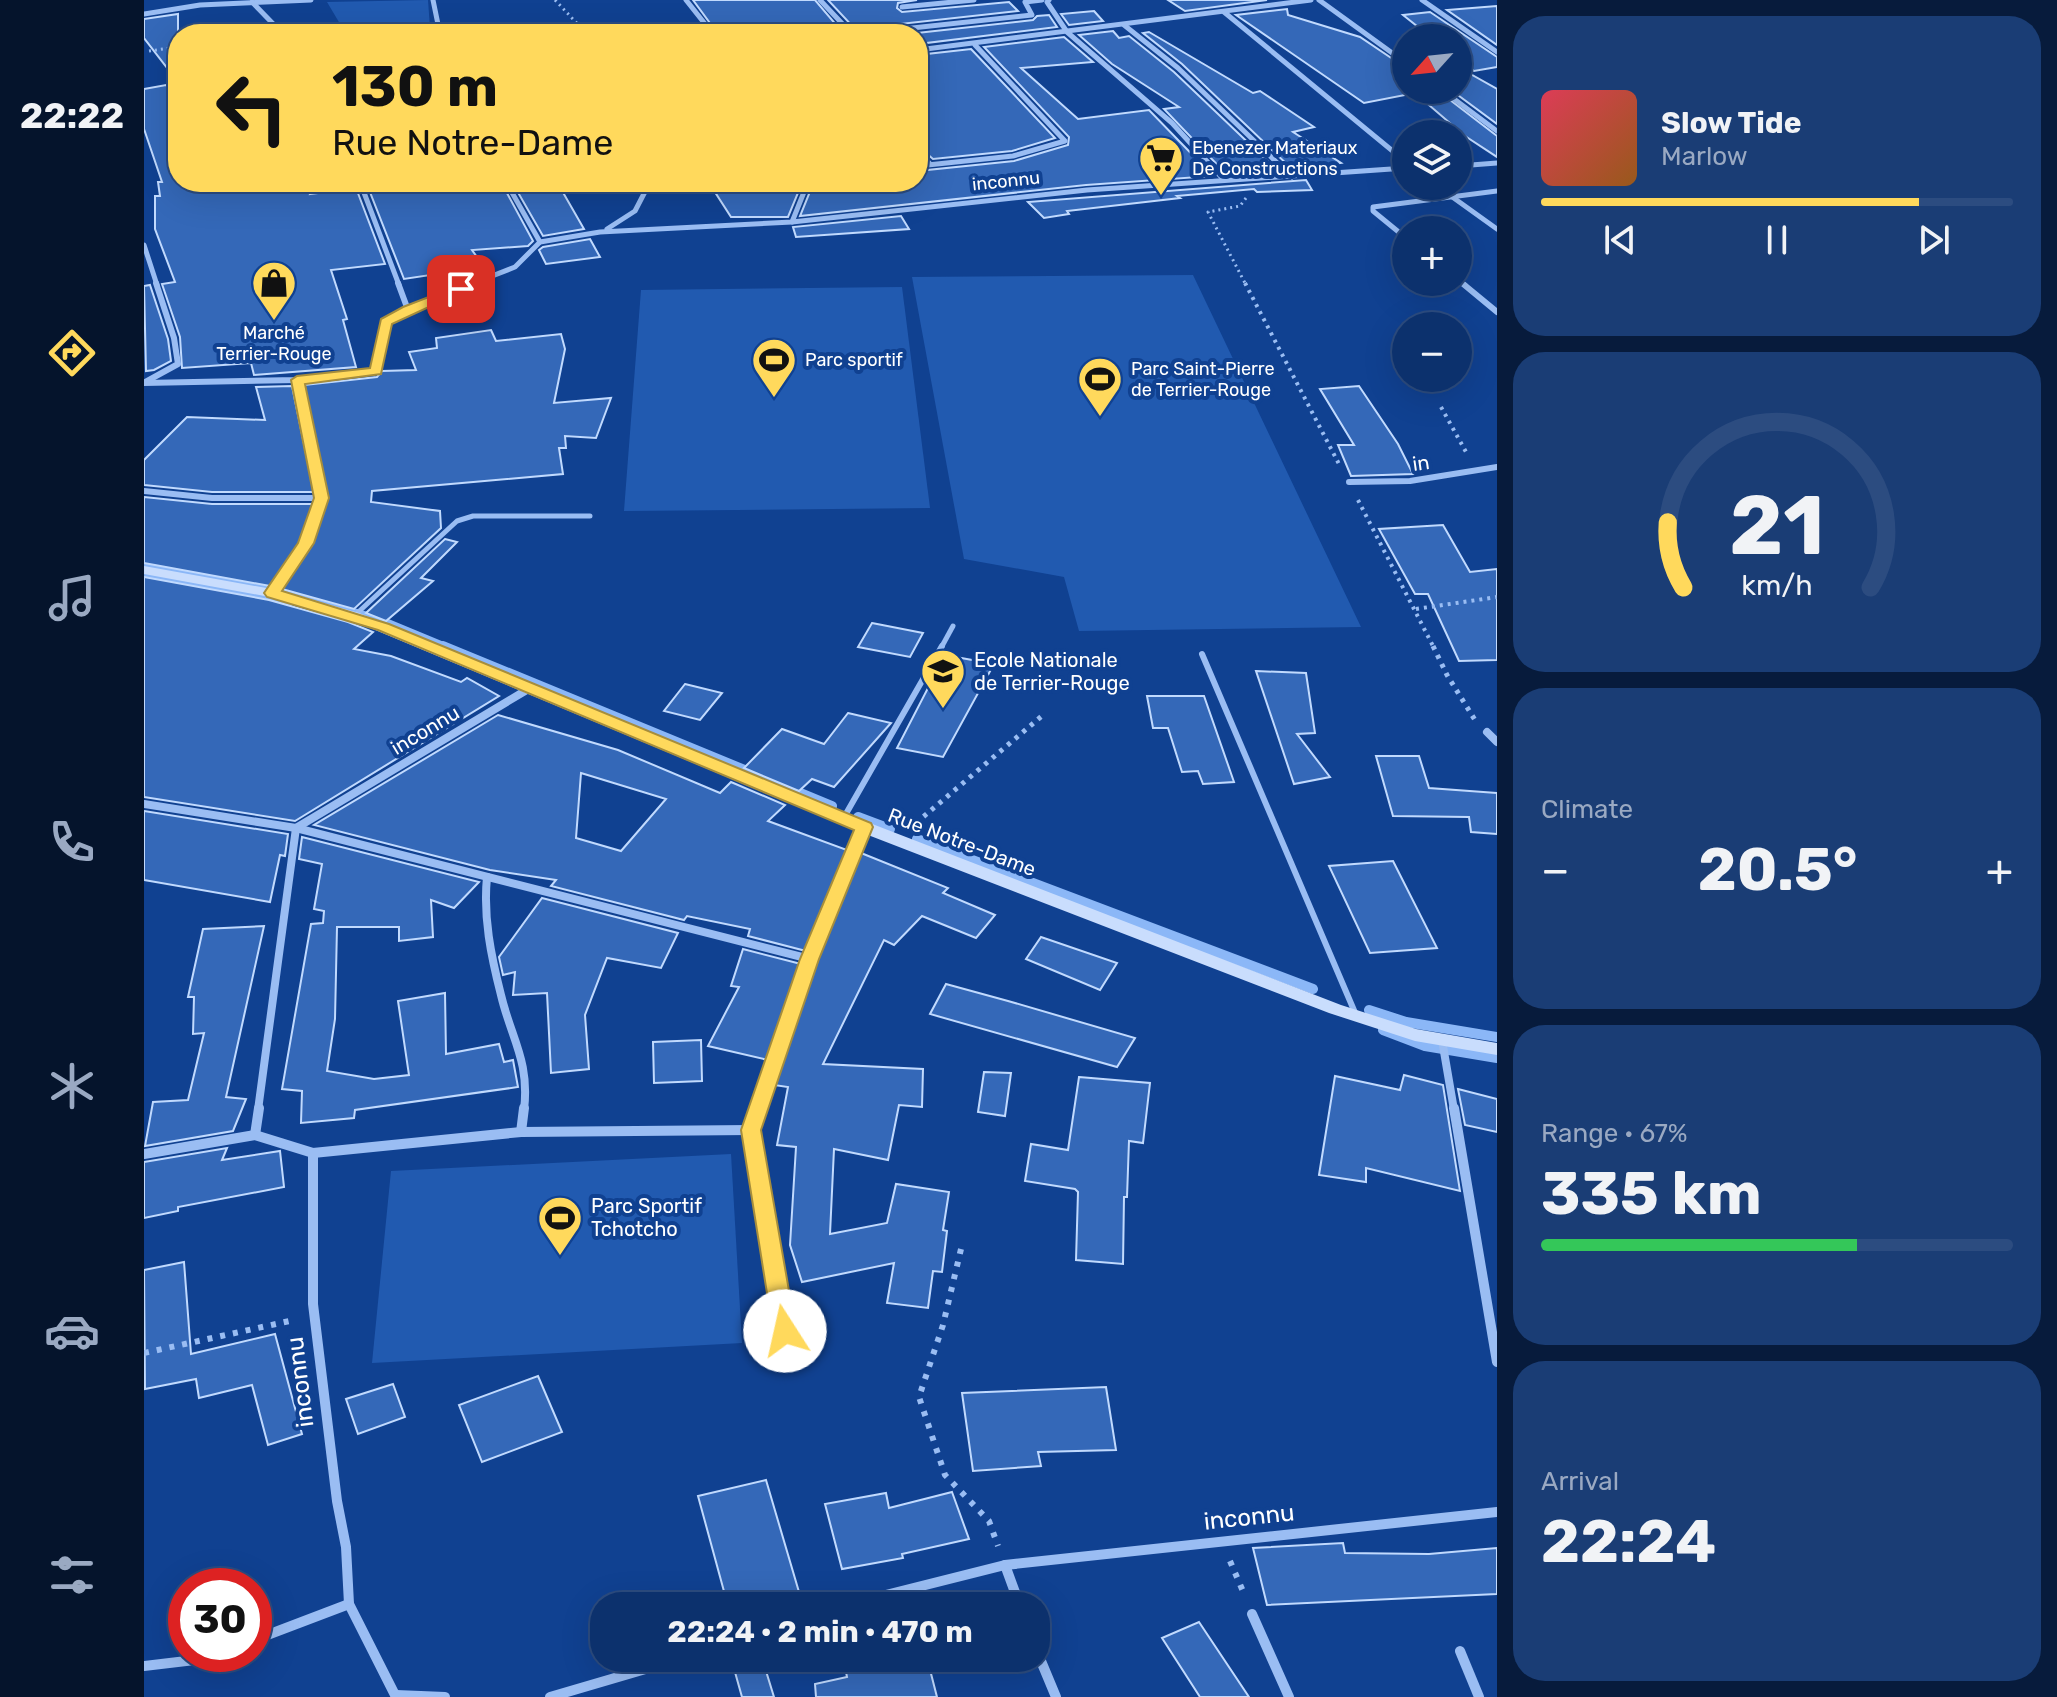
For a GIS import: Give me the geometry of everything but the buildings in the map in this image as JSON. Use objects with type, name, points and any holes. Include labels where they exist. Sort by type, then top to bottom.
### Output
[{"type":"street","points":[[144,14],[200,5],[311,0]]},
{"type":"street","points":[[433,0],[438,24]]},
{"type":"street","points":[[686,0],[705,24]]},
{"type":"street","points":[[820,0],[844,24]]},
{"type":"street","points":[[902,7],[974,0]]},
{"type":"street","points":[[928,26],[1032,15],[1025,2],[1042,0]]},
{"type":"street","points":[[1049,0],[1047,2],[1067,32],[1172,123],[1224,180]]},
{"type":"street","points":[[928,49],[1311,0]]},
{"type":"street","points":[[1319,0],[1392,53]]},
{"type":"street","points":[[1422,0],[1497,52]]},
{"type":"street","points":[[252,2],[273,24]]},
{"type":"street","name":"inconnu","points":[[1224,12],[1392,153]]},
{"type":"street","points":[[1124,25],[1178,68],[1292,177]]},
{"type":"street","name":"inconnu","points":[[930,164],[1029,152],[1065,141],[975,45]]},
{"type":"street","points":[[1461,104],[1497,131]]},
{"type":"street","points":[[1472,165],[1497,163]]},
{"type":"street","name":"inconnu","points":[[540,242],[600,232],[792,222],[1087,190],[1292,177],[1392,166]]},
{"type":"street","points":[[1472,194],[1497,191]]},
{"type":"street","points":[[364,192],[408,310]]},
{"type":"street","points":[[144,383],[297,380],[376,371],[386,322],[408,310],[515,267],[540,242],[512,192]]},
{"type":"street","name":"inconnu","points":[[600,232],[620,224],[647,197],[648,192]]},
{"type":"street","points":[[792,222],[804,192]]},
{"type":"street","points":[[1392,227],[1373,211],[1373,207],[1425,200]]},
{"type":"street","points":[[1459,200],[1497,229]]},
{"type":"street","points":[[144,245],[147,264],[174,338],[178,364],[144,383]]},
{"type":"street","points":[[1472,291],[1497,312]]},
{"type":"street","points":[[272,593],[306,543],[321,498],[297,380]]},
{"type":"street","name":"in","points":[[1349,482],[1410,481],[1497,467]]},
{"type":"street","points":[[144,491],[212,498],[321,498]]},
{"type":"street","name":"Rue Notre-Dame","points":[[144,570],[272,593],[354,616],[843,819],[1263,981],[1415,1035],[1497,1049]]},
{"type":"street","name":"inconnu","points":[[296,828],[531,687]]},
{"type":"street","points":[[1487,732],[1497,742]]},
{"type":"street","points":[[144,804],[296,828],[810,959]]},
{"type":"street","points":[[785,1331],[751,1130],[810,959],[864,827]]},
{"type":"street","points":[[255,1135],[296,828]]},
{"type":"street","points":[[487,877],[484,909],[501,997],[517,1039],[527,1084],[521,1132]]},
{"type":"street","points":[[1442,1040],[1497,1362]]},
{"type":"street","points":[[144,1154],[255,1135],[313,1153],[521,1132],[751,1130]]},
{"type":"street","name":"inconnu","points":[[313,1153],[314,1315],[337,1501],[346,1547],[349,1604],[396,1696],[445,1697]]},
{"type":"street","name":"inconnu","points":[[898,1592],[1005,1565],[1497,1512]]},
{"type":"street","points":[[1005,1565],[1015,1592]]},
{"type":"street","points":[[272,1633],[349,1604]]},
{"type":"street","points":[[1252,1614],[1289,1697]]},
{"type":"street","points":[[1460,1651],[1479,1697]]},
{"type":"street","points":[[144,1666],[168,1663]]},
{"type":"street","points":[[550,1697],[635,1672]]},
{"type":"street","points":[[1046,1672],[1056,1697]]},
{"type":"lane","points":[[354,616],[457,521],[473,516],[590,516]]},
{"type":"lane","points":[[843,819],[953,626]]},
{"type":"lane","points":[[1202,654],[1356,1015]]},
{"type":"path","points":[[555,0],[578,24]]},
{"type":"path","points":[[149,51],[168,48]]},
{"type":"path","points":[[1260,178],[1240,206],[1208,212],[1460,697],[1481,729],[1487,732]]},
{"type":"path","points":[[1441,407],[1476,470]]},
{"type":"path","points":[[1416,609],[1497,597]]},
{"type":"path","points":[[898,840],[1043,715]]},
{"type":"path","points":[[961,1249],[943,1325],[919,1397],[945,1475],[989,1521],[1005,1565]]},
{"type":"path","points":[[144,1353],[314,1315]]},
{"type":"path","points":[[1228,1556],[1252,1614]]},
{"type":"shaded area","points":[[428,0],[430,24],[340,24],[327,2]]},
{"type":"shaded area","name":"Parc Saint-Pierre de Terrier-Rouge","points":[[1193,275],[1361,627],[1079,631],[1064,577],[964,559],[912,277]]},
{"type":"shaded area","name":"Parc sportif","points":[[902,287],[930,508],[624,511],[641,290]]},
{"type":"shaded area","name":"Parc Sportif Tchotcho","points":[[731,1154],[742,1343],[372,1363],[391,1171]]},
{"type":"waterway","points":[[144,566],[264,586],[378,619],[448,648]]},
{"type":"waterway","points":[[144,577],[290,602]]},
{"type":"waterway","points":[[443,646],[832,806]]},
{"type":"waterway","points":[[858,817],[890,829]]},
{"type":"waterway","points":[[917,839],[1313,989]]},
{"type":"waterway","points":[[1369,1010],[1406,1022],[1497,1037]]},
{"type":"waterway","points":[[1383,1030],[1425,1046],[1497,1058]]},
{"type":"place","name":"Ebenezer Materiaux De Constructions","points":[[1161,197]]},
{"type":"place","name":"Marché Terrier-Rouge","points":[[274,322]]},
{"type":"place","name":"Parc sportif","points":[[774,399]]},
{"type":"place","name":"Parc Saint-Pierre de Terrier-Rouge","points":[[1100,418]]},
{"type":"place","name":"Ecole Nationale de Terrier-Rouge","points":[[943,710]]},
{"type":"place","name":"Parc Sportif Tchotcho","points":[[560,1257]]},
{"type":"route","points":[[461,289],[386,322],[376,371],[297,380],[321,498],[306,543],[272,593],[384,627],[864,827],[810,959],[751,1130],[785,1331]]}]
